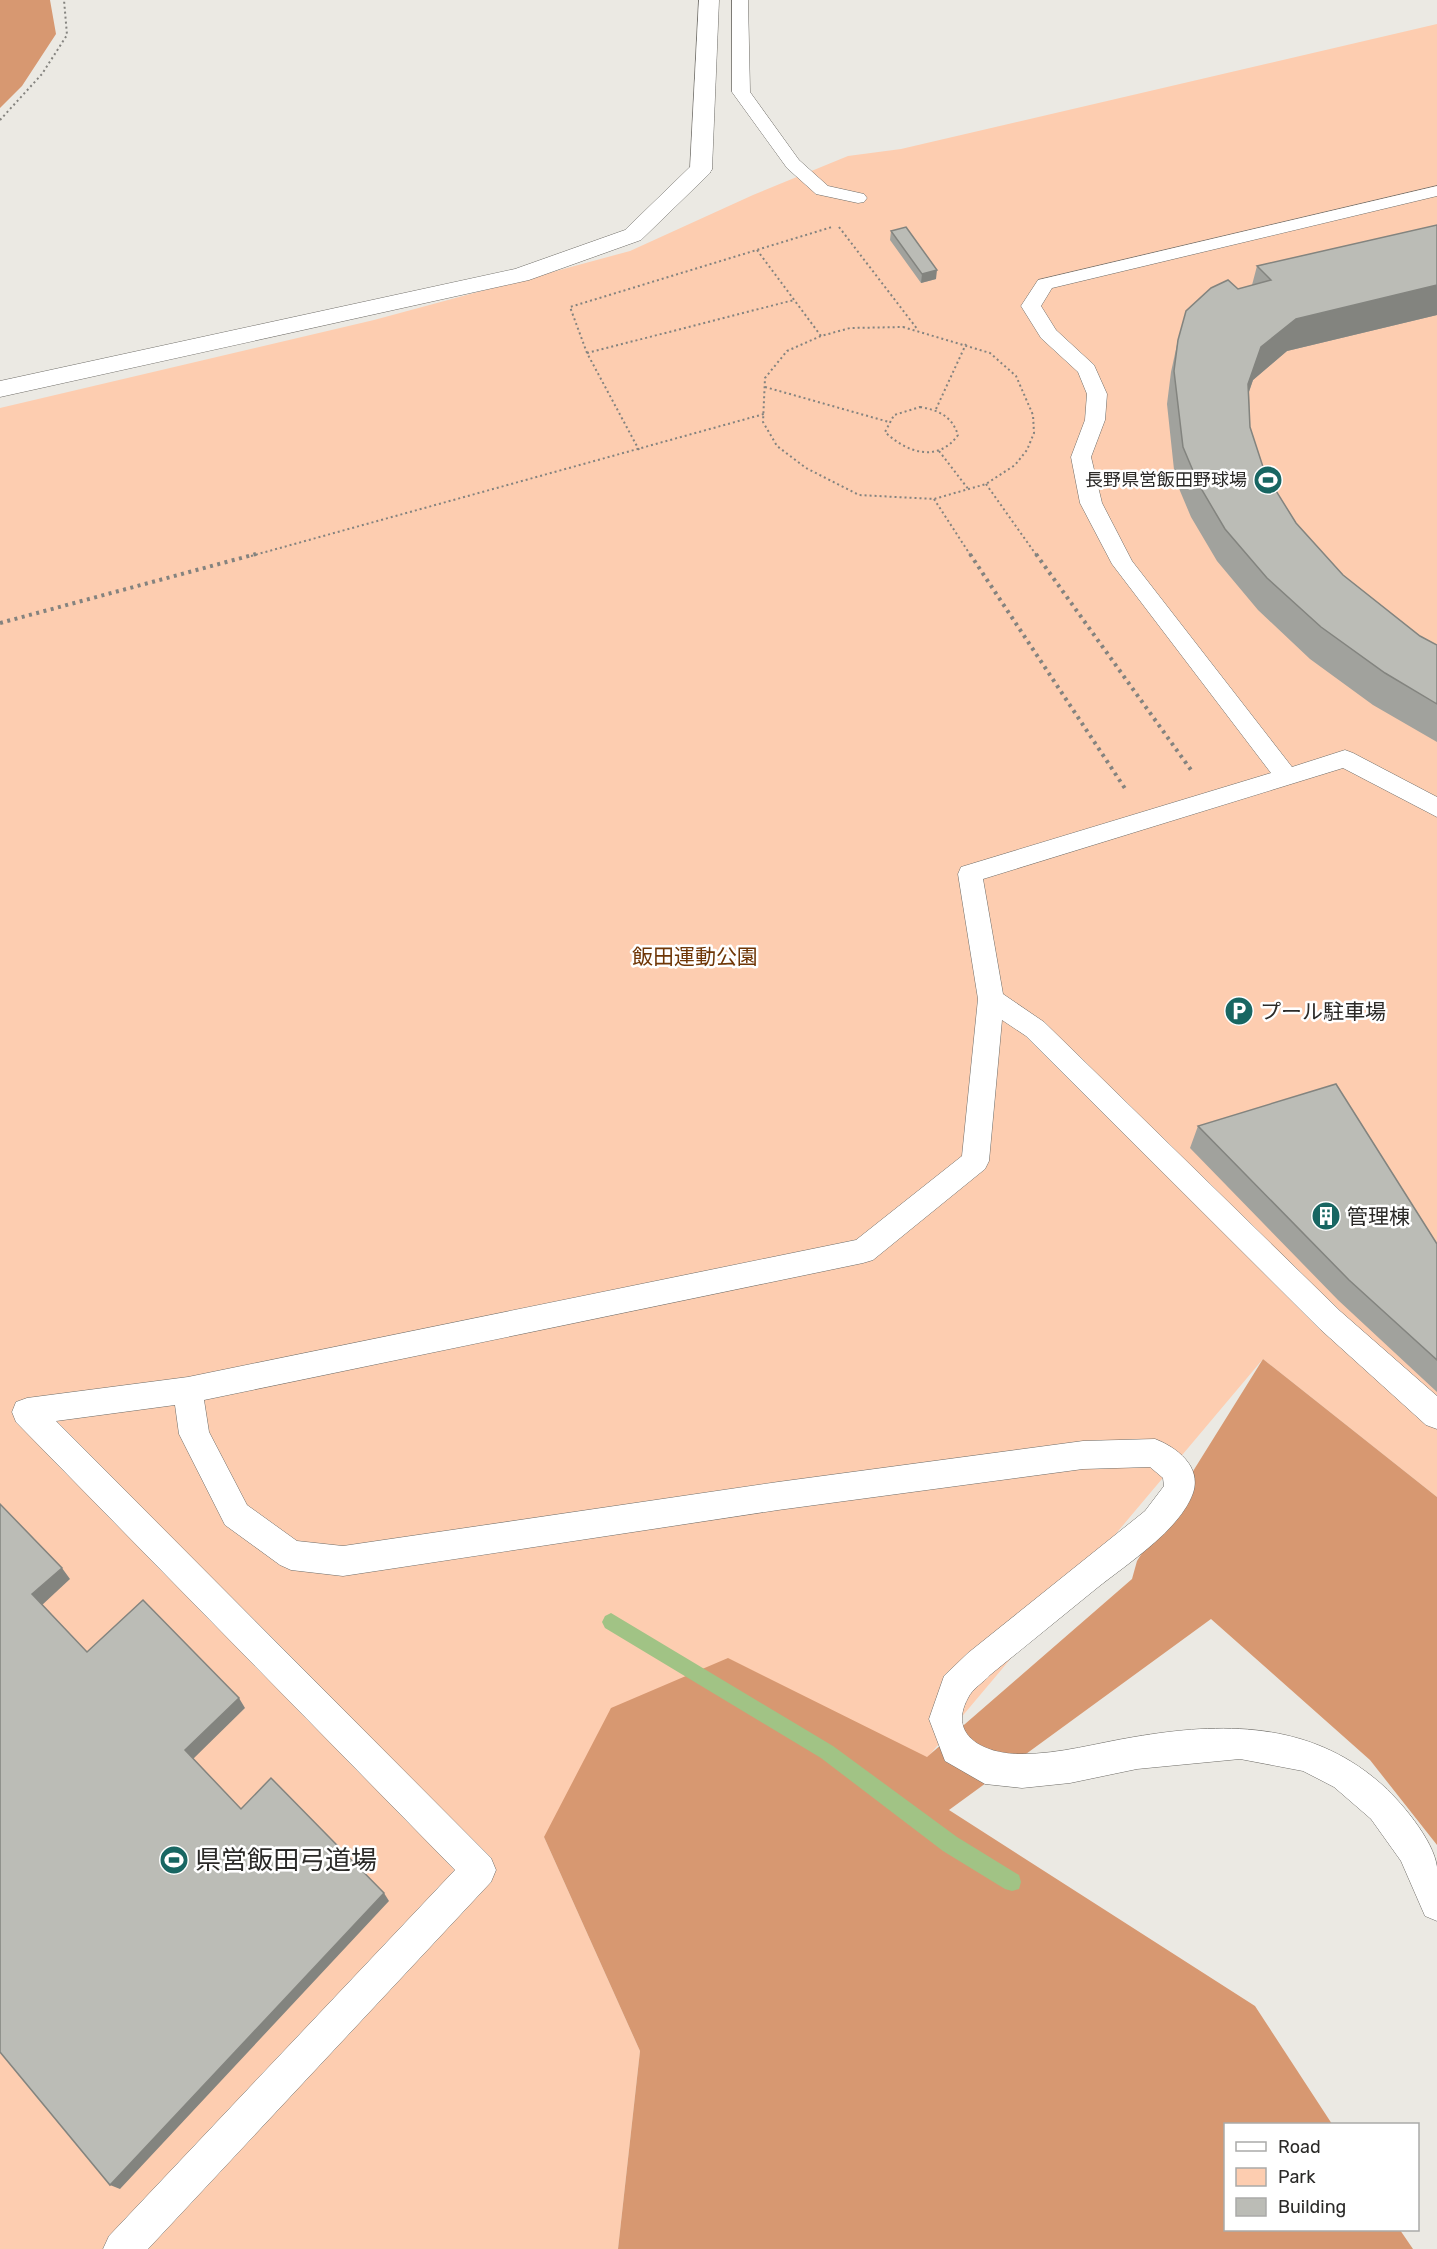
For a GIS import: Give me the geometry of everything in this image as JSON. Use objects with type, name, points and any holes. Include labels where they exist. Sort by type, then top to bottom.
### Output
[{"type":"street","points":[[0,389],[521,275],[633,235],[701,169],[709,0]]},
{"type":"lane","points":[[740,0],[741,92],[794,164],[822,190],[858,198]]},
{"type":"lane","points":[[1287,777],[1123,564],[1091,503],[1081,457],[1095,420],[1097,394],[1087,369],[1048,333],[1031,306],[1045,284],[1437,191]]},
{"type":"lane","points":[[122,2249],[478,1870],[27,1412],[188,1390],[863,1251],[975,1161],[991,999],[970,874],[1345,759],[1437,807]]},
{"type":"lane","points":[[991,999],[1035,1029],[1330,1320],[1437,1415]]},
{"type":"lane","points":[[188,1390],[194,1434],[236,1515],[291,1555],[344,1561],[778,1496],[1083,1455],[1155,1453],[1178,1471],[1179,1490],[1156,1521],[979,1664],[955,1687],[945,1719],[957,1749],[985,1767],[1022,1771],[1070,1766],[1137,1753],[1240,1743],[1307,1755],[1347,1775],[1383,1807],[1413,1849],[1437,1904]]},
{"type":"path","points":[[0,120],[42,74],[68,35],[64,0]]},
{"type":"path","points":[[639,450],[587,352],[570,307],[837,225],[918,330]]},
{"type":"path","points":[[757,250],[821,336]]},
{"type":"path","points":[[587,352],[794,300]]},
{"type":"path","points":[[881,326],[918,330],[990,353],[1016,376],[1033,415],[1034,433],[1027,450],[1016,465],[986,484],[934,499],[859,495],[806,468],[777,446],[763,422],[765,378],[787,351],[821,336],[850,328],[881,326]]},
{"type":"path","points":[[936,409],[966,344]]},
{"type":"path","points":[[765,387],[890,422]]},
{"type":"path","points":[[920,407],[936,409],[953,421],[958,435],[955,441],[939,451],[925,454],[904,448],[885,432],[894,416],[907,410],[920,407]]},
{"type":"path","points":[[0,623],[764,414]]},
{"type":"path","points":[[939,451],[969,490]]},
{"type":"path","points":[[986,484],[1213,800]]},
{"type":"path","points":[[934,499],[1146,820]]},
{"type":"green space","name":"飯田運動公園","points":[[1437,24],[1437,1497],[1263,1359],[927,1758],[544,1837],[640,2051],[618,2249],[0,2249],[0,408],[374,320],[630,251],[753,195],[848,156],[901,149]]},
{"type":"shaded area","points":[[0,0],[50,0],[56,34],[22,86],[0,108]]},
{"type":"shaded area","points":[[1263,1359],[1437,1497],[1437,1845],[1370,1760],[1211,1619],[949,1810],[1255,2006],[1331,2123],[1224,2123],[1224,2231],[1401,2231],[1413,2249],[618,2249],[640,2051],[544,1837],[611,1708],[728,1658],[927,1757],[1132,1579],[1137,1561]]},
{"type":"building","points":[[1437,225],[1437,285],[1296,319],[1261,347],[1248,384],[1250,427],[1265,473],[1296,523],[1343,575],[1420,636],[1437,645],[1437,704],[1385,673],[1321,627],[1267,578],[1225,529],[1199,485],[1183,447],[1174,371],[1178,340],[1186,311],[1211,288],[1228,280],[1238,289],[1271,280],[1257,266]]},
{"type":"building","points":[[906,227],[937,270],[922,274],[891,231]]},
{"type":"building","name":"管理棟","points":[[1336,1084],[1437,1244],[1437,1360],[1349,1280],[1198,1126]]},
{"type":"building","name":"県営飯田弓道場","points":[[0,1504],[62,1568],[32,1594],[87,1652],[143,1600],[239,1698],[185,1750],[241,1809],[271,1778],[384,1893],[110,2185],[0,2052]]},
{"type":"waterway","points":[[611,1622],[827,1752],[950,1844],[1012,1882]]},
{"type":"place","name":"長野県営飯田野球場","points":[[1268,480]]},
{"type":"place","name":"プール駐車場","points":[[1239,1011]]},
{"type":"place","name":"管理棟","points":[[1326,1216]]},
{"type":"place","name":"県営飯田弓道場","points":[[174,1860]]}]
